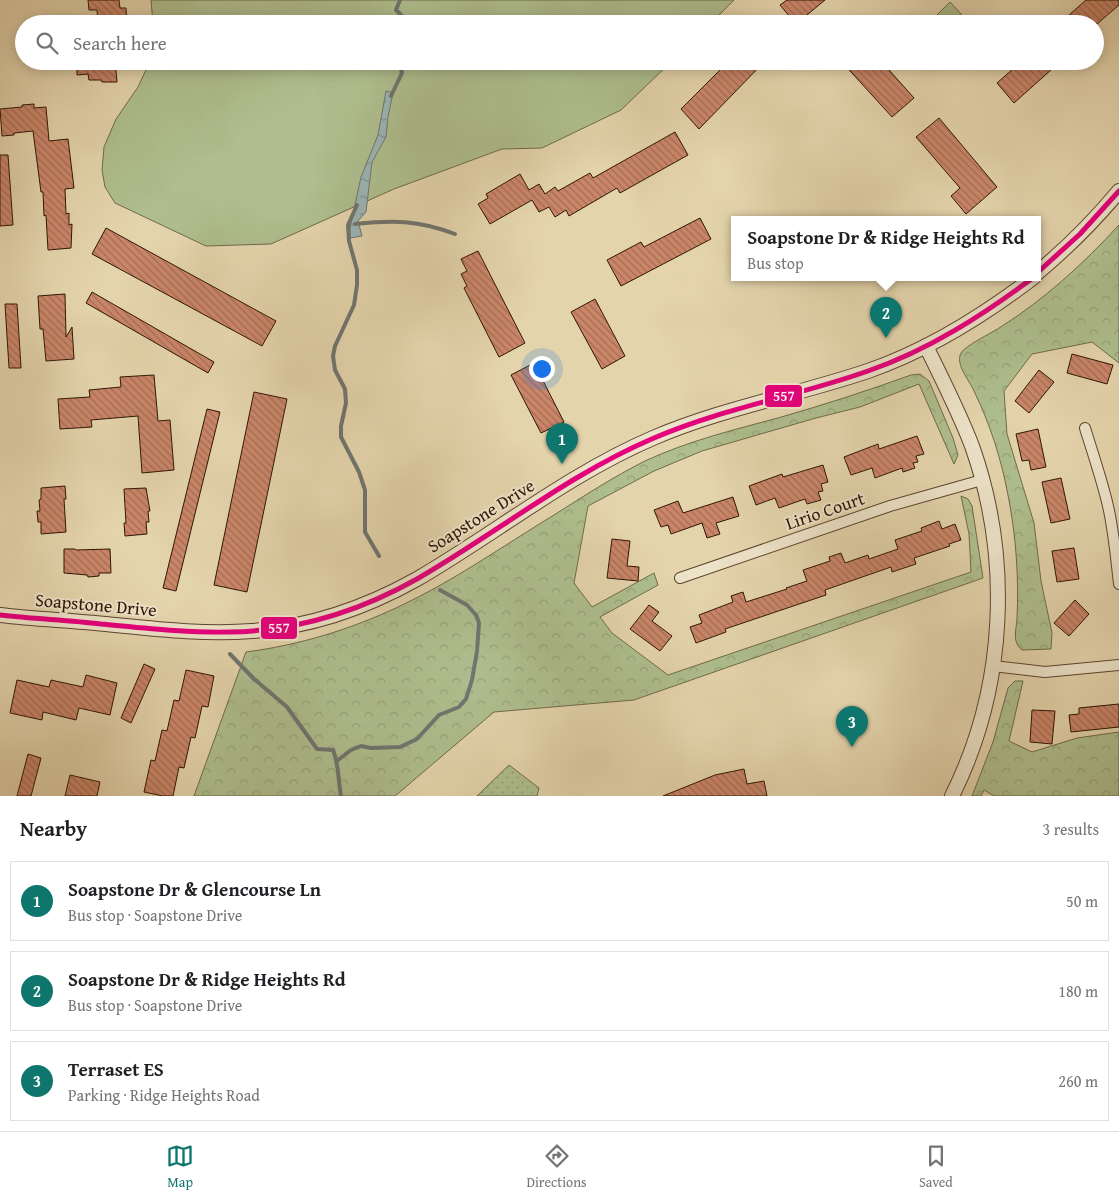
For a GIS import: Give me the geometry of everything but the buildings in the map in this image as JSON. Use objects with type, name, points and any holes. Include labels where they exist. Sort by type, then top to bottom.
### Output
[{"type":"street","points":[[1041,270],[1098,216],[1119,191]]},
{"type":"street","name":"Soapstone Drive","points":[[0,615],[176,631],[208,632],[252,632],[331,616],[367,603],[411,582],[615,456],[653,438],[714,416],[870,370],[926,346],[990,309],[1028,281]]},
{"type":"street","points":[[926,346],[957,409],[972,446],[992,523],[997,559],[998,605],[993,666],[984,710],[974,742],[952,796]]},
{"type":"street","points":[[1085,428],[1109,508],[1119,584]]},
{"type":"street","name":"Lirio Court","points":[[680,578],[890,506],[982,480]]},
{"type":"street","points":[[993,666],[1045,672],[1119,665]]},
{"type":"green space","points":[[151,0],[734,0],[719,15],[152,15]]},
{"type":"green space","points":[[950,2],[962,15],[937,15]]},
{"type":"green space","points":[[146,70],[663,70],[621,110],[542,148],[502,149],[394,189],[271,244],[206,246],[115,203],[105,187],[102,170],[104,147],[116,119],[138,87]]},
{"type":"green space","points":[[1119,225],[1119,363],[1092,342],[1032,354],[1004,391],[1007,434],[1034,523],[1041,581],[1052,633],[1051,649],[1022,650],[1015,636],[1018,603],[1016,557],[1011,510],[1005,481],[990,429],[980,403],[963,372],[960,357],[961,353],[968,347],[1032,306],[1091,254]]},
{"type":"green space","points":[[920,374],[929,381],[953,438],[958,455],[954,464],[919,384],[860,407],[702,451],[654,471],[588,506],[574,583],[592,607],[654,573],[658,585],[600,617],[612,633],[668,675],[971,572],[969,534],[961,496],[968,499],[972,506],[983,578],[634,700],[494,712],[395,796],[194,796],[246,652],[323,636],[361,623],[398,607],[458,575],[610,480],[661,454],[711,436],[795,413],[911,375]]},
{"type":"green space","points":[[1015,681],[1023,681],[1009,741],[1032,752],[1077,738],[1119,732],[1119,796],[994,796],[984,790],[981,796],[972,796],[993,742],[1008,688]]},
{"type":"green space","points":[[509,765],[539,788],[537,796],[477,796]]},
{"type":"water","points":[[386,91],[393,93],[386,137],[372,162],[366,212],[358,221],[362,236],[350,238],[350,228],[361,177],[378,135]]},
{"type":"waterway","points":[[400,0],[396,10],[401,15]]},
{"type":"waterway","points":[[391,96],[402,73],[401,70]]},
{"type":"waterway","points":[[357,205],[348,225],[349,241],[357,270],[354,305],[335,346],[333,356],[335,370],[345,389],[346,403],[341,426],[341,437],[359,472],[365,490],[365,532],[379,556]]},
{"type":"waterway","points":[[355,224],[405,222],[442,229],[455,234]]},
{"type":"waterway","points":[[338,760],[351,750],[361,746],[371,748],[400,747],[417,739],[439,715],[459,707],[466,699],[472,680],[477,651],[479,623],[476,615],[467,605],[440,590]]},
{"type":"waterway","points":[[230,654],[254,679],[287,707],[317,749],[333,750],[341,796]]},
{"type":"transit line","name":"557","points":[[1041,269],[1080,234],[1119,191]]},
{"type":"transit line","name":"557","points":[[0,615],[166,630],[230,632],[279,628],[350,610],[417,579],[563,486],[623,453],[654,438],[707,418],[842,380],[891,362],[955,330],[1028,281]]},
{"type":"place","name":"Soapstone Dr & Ridge Heights Rd","points":[[886,338]]},
{"type":"place","name":"Soapstone Dr & Glencourse Ln","points":[[562,464]]},
{"type":"place","name":"Terraset ES","points":[[852,747]]}]
